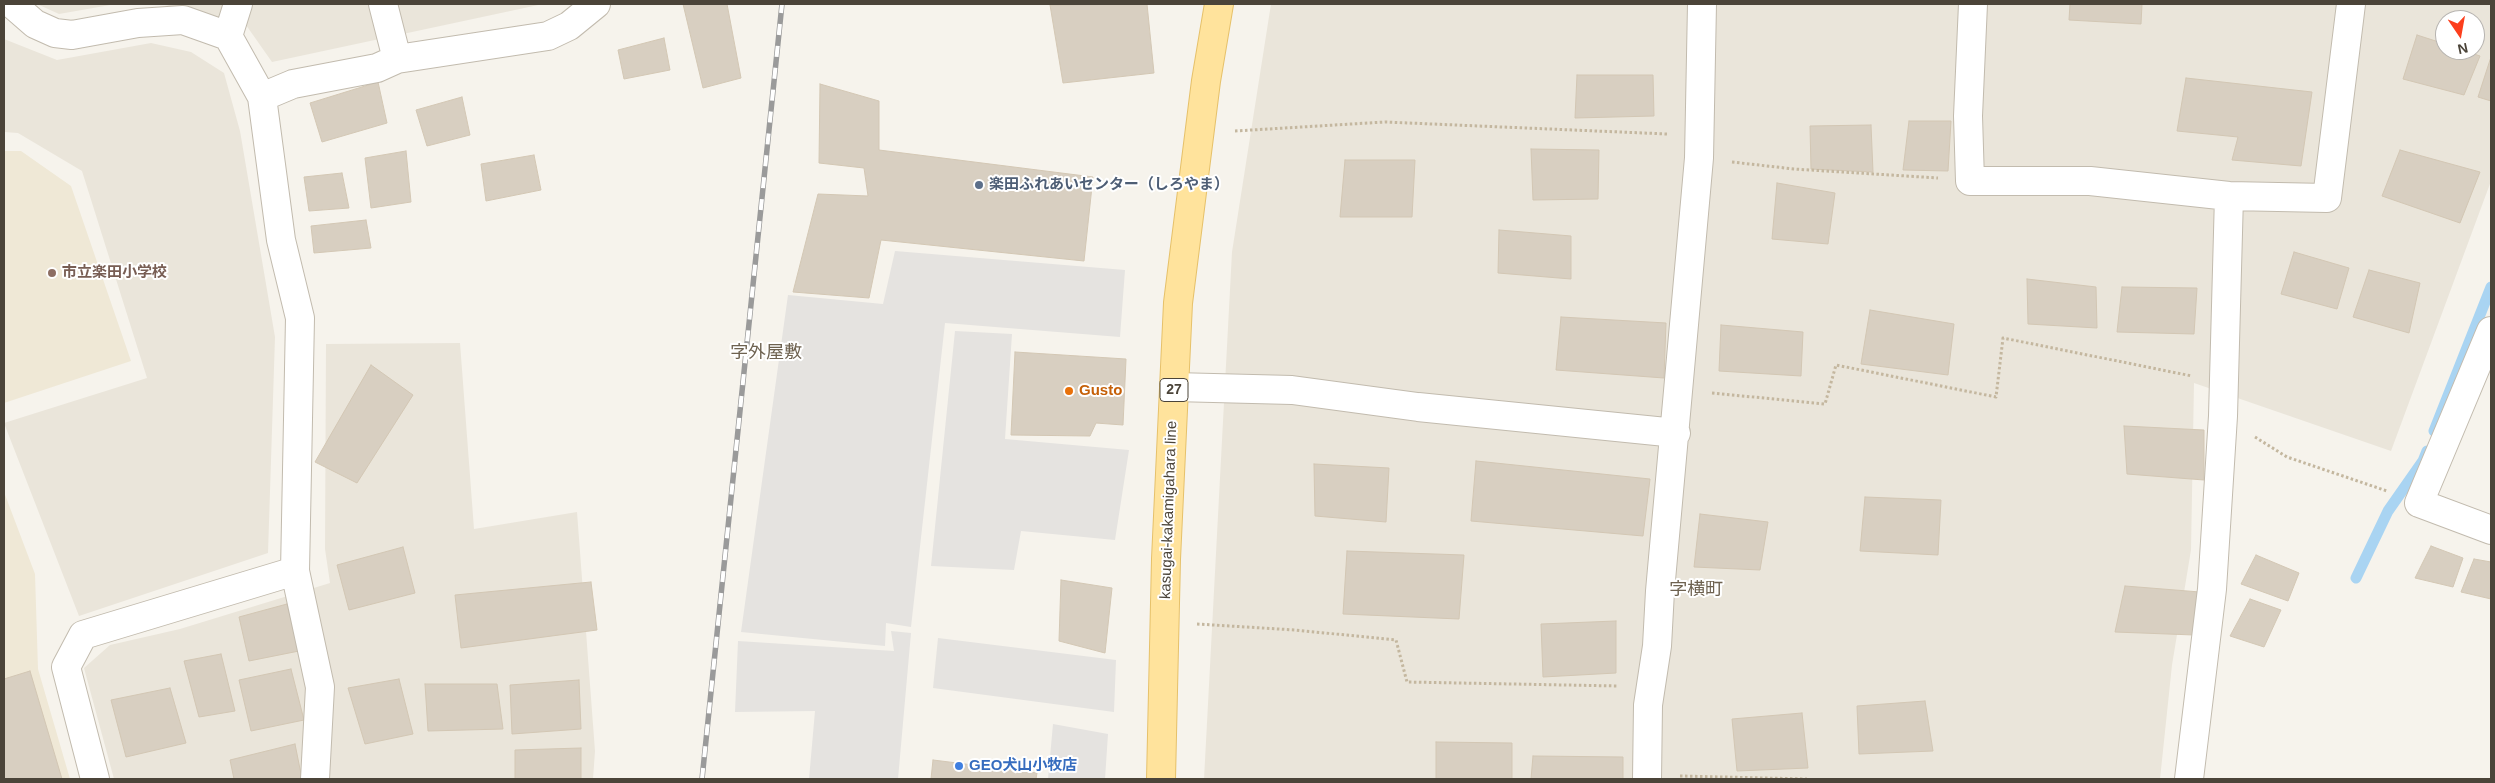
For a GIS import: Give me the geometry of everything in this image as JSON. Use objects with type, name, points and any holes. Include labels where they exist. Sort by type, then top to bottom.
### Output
[{"type":"main road","name":"kasugai-kakamigahara line","points":[[1160,779],[1178,303],[1206,81],[1219,4]]},
{"type":"street","points":[[12,4],[35,24],[55,34],[72,36],[138,23],[184,20],[228,36],[262,97],[281,240],[300,318],[295,571],[320,687],[315,779]]},
{"type":"street","points":[[228,36],[238,4]]},
{"type":"street","points":[[383,4],[397,60]]},
{"type":"street","points":[[262,97],[293,84],[377,68],[397,60],[548,36],[569,26],[596,4]]},
{"type":"street","points":[[1647,777],[1648,705],[1657,646],[1660,591],[1676,433],[1700,146],[1702,4]]},
{"type":"street","points":[[1973,4],[1968,116],[1970,180],[2090,181],[2230,196],[2326,198],[2351,4]]},
{"type":"street","points":[[2189,779],[2212,589],[2224,416],[2230,196]]},
{"type":"street","points":[[2491,330],[2419,503],[2491,530]]},
{"type":"street","points":[[1174,387],[1292,390],[1418,407],[1676,433]]},
{"type":"street","points":[[95,779],[66,668],[83,634],[295,571]]},
{"type":"path","points":[[1235,131],[1386,122],[1561,131],[1700,146],[1794,169],[1970,180]]},
{"type":"path","points":[[1679,390],[1825,404],[1836,365],[1996,397],[2003,338],[2225,382]]},
{"type":"path","points":[[2224,416],[2287,457],[2419,503]]},
{"type":"path","points":[[1165,622],[1295,630],[1396,640],[1407,682],[1651,686]]},
{"type":"path","points":[[1647,777],[1807,779]]},
{"type":"shaded area","points":[[37,4],[116,4],[59,14]]},
{"type":"shaded area","points":[[161,4],[543,4],[272,62],[246,25]]},
{"type":"shaded area","points":[[1271,4],[2491,4],[2491,181],[2391,451],[2194,383],[2191,550],[2172,665],[2160,779],[1204,779],[1232,252]]},
{"type":"shaded area","points":[[4,39],[57,60],[151,43],[191,52],[224,73],[240,131],[275,337],[268,553],[79,616],[4,423],[147,378],[82,171],[18,133],[4,132]]},
{"type":"shaded area","name":"市立楽田小学校","points":[[4,151],[21,151],[71,186],[131,361],[4,403]]},
{"type":"shaded area","points":[[895,251],[1125,270],[1120,337],[945,323],[911,627],[886,623],[885,646],[741,632],[788,295],[883,304]]},
{"type":"shaded area","points":[[955,331],[1012,334],[1005,439],[1129,450],[1115,540],[1021,531],[1014,570],[931,566]]},
{"type":"shaded area","points":[[460,343],[474,529],[577,512],[595,751],[593,779],[114,779],[84,668],[110,645],[180,629],[330,583],[325,549],[326,344]]},
{"type":"shaded area","points":[[4,492],[35,574],[38,669],[70,779],[4,779]]},
{"type":"shaded area","points":[[891,631],[911,633],[898,779],[809,779],[815,711],[735,712],[738,641],[894,651]]},
{"type":"shaded area","points":[[938,638],[1116,660],[1114,712],[933,688]]},
{"type":"shaded area","points":[[1053,724],[1108,734],[1105,779],[1048,779]]},
{"type":"building","points":[[683,4],[727,4],[741,78],[703,88]]},
{"type":"building","points":[[1147,4],[1154,73],[1063,83],[1050,5]]},
{"type":"building","points":[[2070,4],[2142,4],[2141,24],[2069,20]]},
{"type":"building","points":[[2417,35],[2435,41],[2435,60],[2478,60],[2464,95],[2403,79]]},
{"type":"building","points":[[664,38],[670,70],[624,79],[618,50]]},
{"type":"building","points":[[2491,57],[2491,101],[2478,97]]},
{"type":"building","points":[[1577,75],[1653,75],[1654,116],[1575,118]]},
{"type":"building","points":[[2186,78],[2312,92],[2301,166],[2232,160],[2238,137],[2177,131]]},
{"type":"building","points":[[378,82],[387,123],[322,142],[310,103]]},
{"type":"building","name":"楽田ふれあいセンター（しろやま）","points":[[820,84],[879,101],[879,150],[1093,177],[1084,261],[881,240],[869,298],[793,292],[818,194],[868,196],[864,168],[819,163]]},
{"type":"building","points":[[462,97],[470,135],[427,146],[416,110]]},
{"type":"building","points":[[1909,121],[1951,121],[1948,171],[1903,170]]},
{"type":"building","points":[[1871,125],[1873,172],[1811,169],[1810,126]]},
{"type":"building","points":[[1531,149],[1599,150],[1598,199],[1533,200]]},
{"type":"building","points":[[2400,150],[2480,172],[2460,223],[2382,196]]},
{"type":"building","points":[[406,151],[411,202],[371,208],[365,158]]},
{"type":"building","points":[[534,155],[541,190],[486,201],[481,164]]},
{"type":"building","points":[[1345,160],[1415,160],[1412,217],[1340,217]]},
{"type":"building","points":[[342,173],[349,208],[309,211],[304,177]]},
{"type":"building","points":[[1777,183],[1835,193],[1828,244],[1772,239]]},
{"type":"building","points":[[366,220],[371,248],[314,253],[311,226]]},
{"type":"building","points":[[1499,230],[1571,236],[1571,279],[1498,273]]},
{"type":"building","points":[[2294,252],[2349,268],[2337,309],[2281,294]]},
{"type":"building","points":[[2369,270],[2420,283],[2409,333],[2353,317]]},
{"type":"building","points":[[2027,279],[2096,287],[2097,328],[2028,324]]},
{"type":"building","points":[[2122,287],[2197,288],[2194,334],[2117,332]]},
{"type":"building","points":[[1870,310],[1954,324],[1948,375],[1861,364]]},
{"type":"building","points":[[1561,317],[1666,323],[1664,378],[1556,370]]},
{"type":"building","points":[[1721,325],[1803,332],[1801,376],[1719,371]]},
{"type":"building","name":"Gusto","points":[[1015,352],[1126,359],[1123,425],[1096,423],[1090,436],[1011,435]]},
{"type":"building","points":[[371,365],[413,395],[357,483],[315,462]]},
{"type":"building","points":[[2124,426],[2204,430],[2204,480],[2127,474]]},
{"type":"building","points":[[1476,461],[1650,479],[1643,536],[1471,521]]},
{"type":"building","points":[[1314,464],[1389,468],[1386,522],[1315,516]]},
{"type":"building","points":[[1865,497],[1941,500],[1938,555],[1860,551]]},
{"type":"building","points":[[1700,514],[1768,522],[1760,570],[1694,567]]},
{"type":"building","points":[[2431,546],[2463,558],[2453,587],[2415,578]]},
{"type":"building","points":[[403,547],[415,593],[349,610],[337,565]]},
{"type":"building","points":[[1347,551],[1464,555],[1459,619],[1343,614]]},
{"type":"building","points":[[2256,555],[2299,573],[2288,601],[2241,584]]},
{"type":"building","points":[[2474,559],[2491,562],[2491,599],[2461,592]]},
{"type":"building","points":[[1061,580],[1112,588],[1105,653],[1059,641]]},
{"type":"building","points":[[591,582],[597,630],[461,648],[455,595]]},
{"type":"building","points":[[2125,586],[2200,592],[2194,635],[2115,632]]},
{"type":"building","points":[[2250,599],[2281,610],[2264,647],[2230,636]]},
{"type":"building","points":[[287,604],[299,651],[249,661],[239,617]]},
{"type":"building","points":[[1616,621],[1616,673],[1543,677],[1541,624]]},
{"type":"building","points":[[221,654],[235,711],[199,717],[184,661]]},
{"type":"building","points":[[291,669],[304,720],[251,731],[239,680]]},
{"type":"building","points":[[30,671],[62,779],[4,779],[4,679]]},
{"type":"building","points":[[399,679],[413,734],[365,744],[348,688]]},
{"type":"building","points":[[579,680],[581,729],[512,734],[510,685]]},
{"type":"building","points":[[425,684],[497,684],[503,729],[428,731]]},
{"type":"building","points":[[170,688],[186,743],[126,757],[111,700]]},
{"type":"building","points":[[1925,701],[1933,751],[1859,754],[1857,706]]},
{"type":"building","points":[[1802,713],[1808,768],[1737,771],[1732,719]]},
{"type":"building","points":[[1436,742],[1512,743],[1512,779],[1436,779]]},
{"type":"building","points":[[295,744],[302,779],[234,779],[230,760]]},
{"type":"building","points":[[581,748],[581,779],[515,779],[515,750]]},
{"type":"building","points":[[1533,756],[1623,757],[1623,779],[1531,779]]},
{"type":"building","name":"GEO犬山小牧店","points":[[933,760],[1037,773],[1036,779],[931,779]]},
{"type":"waterway","points":[[2434,431],[2491,287]]},
{"type":"waterway","points":[[2356,578],[2388,511],[2423,461],[2427,451]]},
{"type":"railway","points":[[702,779],[782,4]]},
{"type":"place","name":"楽田ふれあいセンター（しろやま）","points":[[979,185]]},
{"type":"place","name":"市立楽田小学校","points":[[52,273]]},
{"type":"place","name":"Gusto","points":[[1069,391]]},
{"type":"place","name":"GEO犬山小牧店","points":[[959,766]]},
{"type":"district","name":"字外屋敷","points":[[766,353]]},
{"type":"district","name":"字横町","points":[[1696,590]]}]
